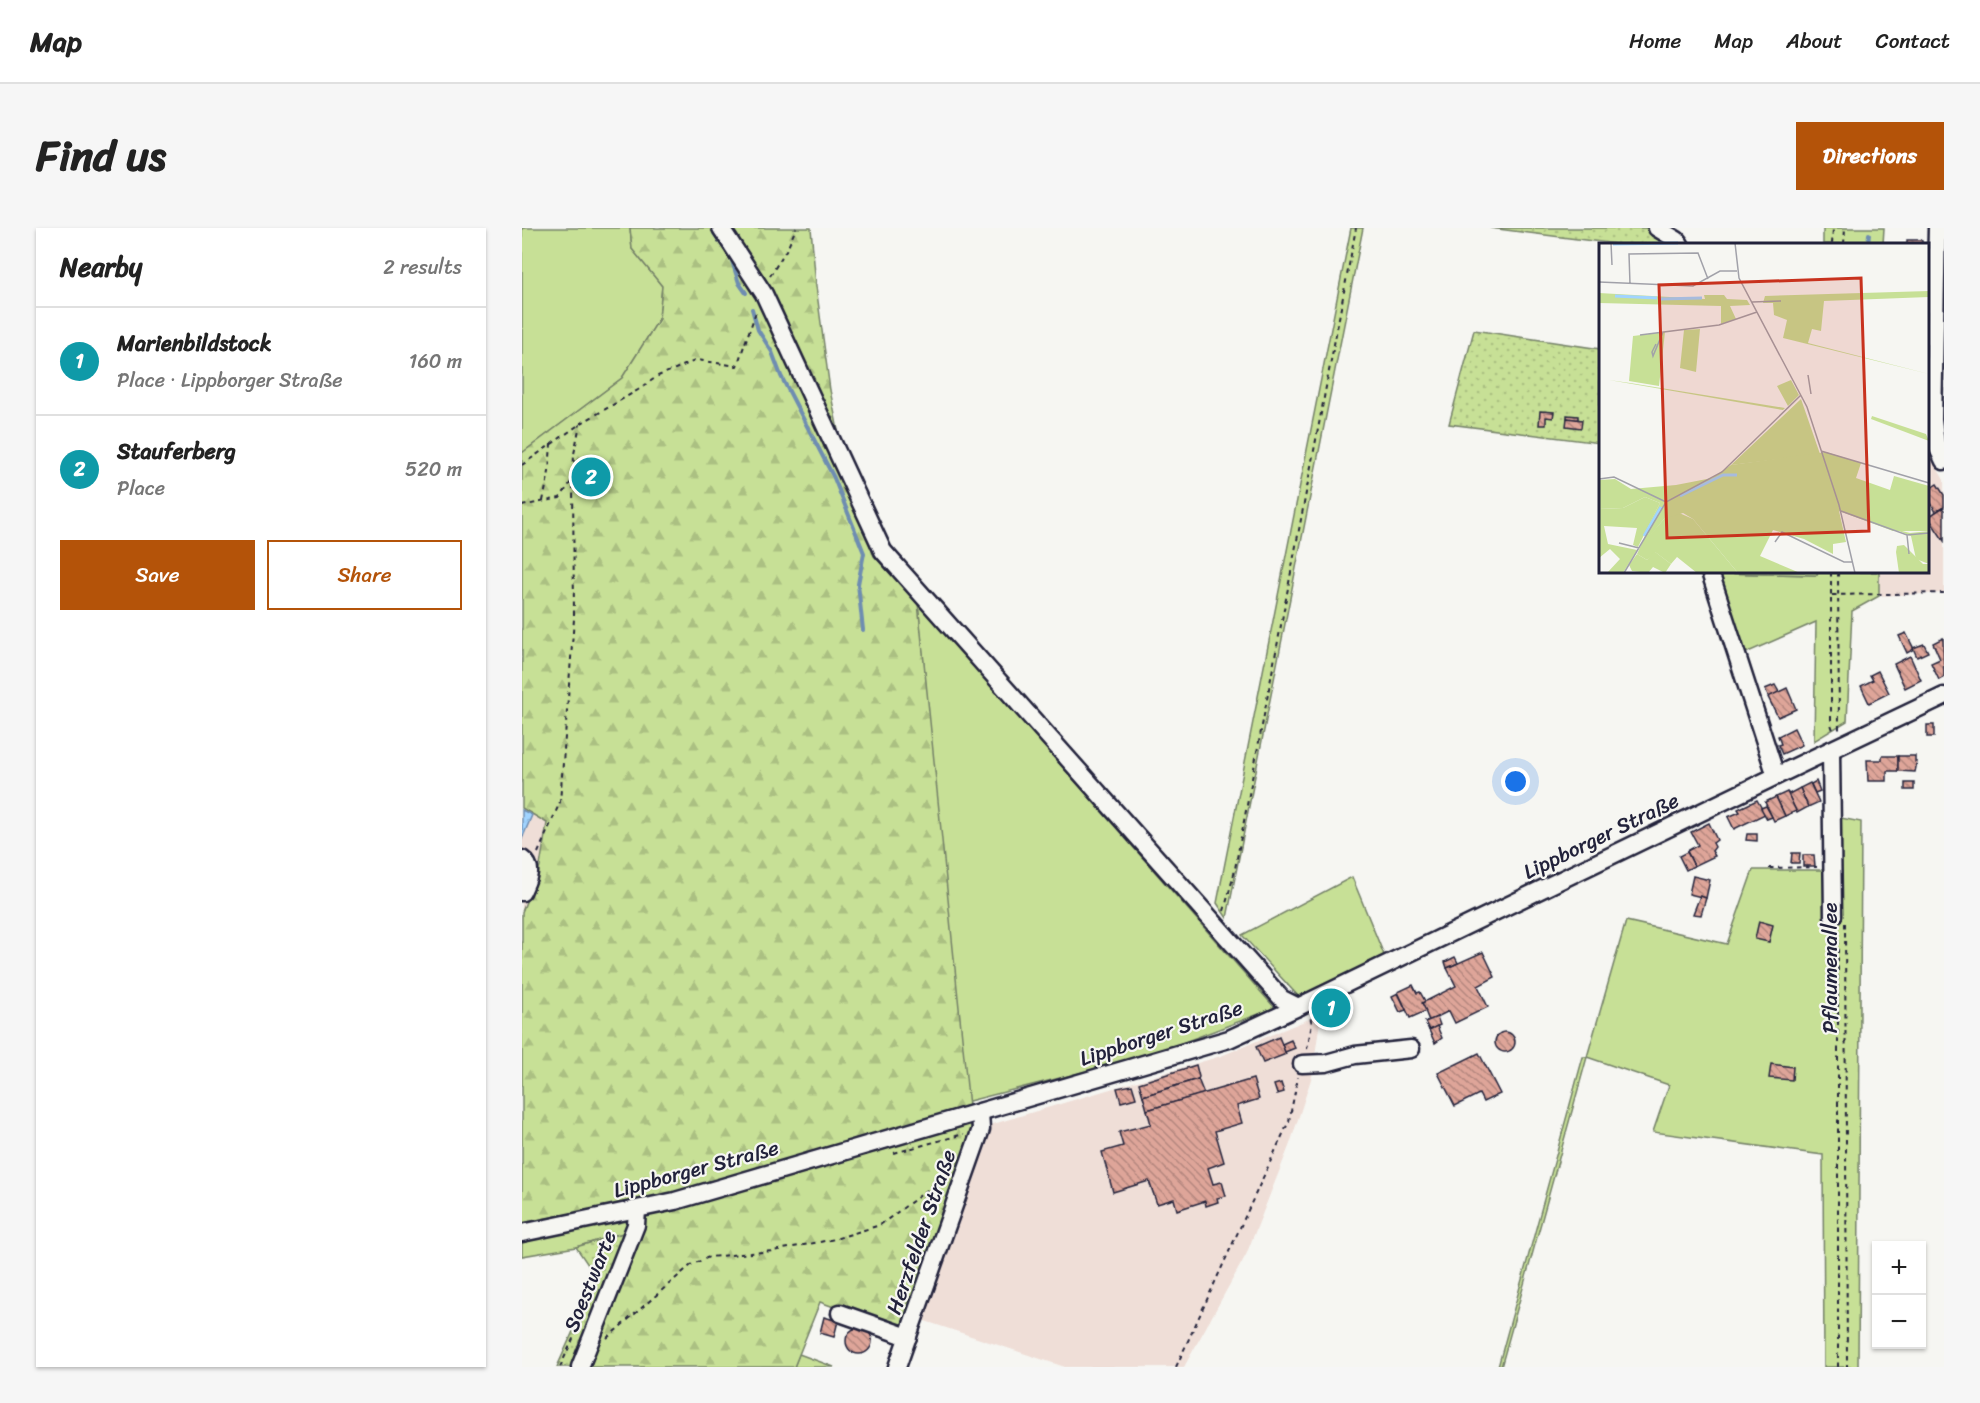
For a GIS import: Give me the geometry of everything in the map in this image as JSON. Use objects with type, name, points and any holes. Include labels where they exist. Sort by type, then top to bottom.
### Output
[{"type":"street","points":[[720,228],[764,294],[883,550],[1282,999],[1298,1007]]},
{"type":"street","points":[[1657,228],[1679,243]]},
{"type":"street","points":[[1679,228],[1680,243]]},
{"type":"street","points":[[1937,228],[1940,278],[1938,373],[1933,420],[1936,444],[1944,461]]},
{"type":"street","points":[[1710,573],[1776,776]]},
{"type":"street","name":"Lippborger Straße","points":[[522,1233],[675,1201],[1229,1039],[1944,696]]},
{"type":"street","points":[[1835,748],[1832,867],[1838,917]]},
{"type":"street","points":[[522,892],[526,866]]},
{"type":"street","points":[[1302,1064],[1326,1063],[1355,1056],[1411,1049]]},
{"type":"street","name":"Herzfelder Straße","points":[[897,1367],[981,1129],[980,1112]]},
{"type":"street","name":"Soestwarte","points":[[580,1367],[636,1226],[637,1210]]},
{"type":"street","points":[[840,1313],[908,1337]]},
{"type":"path","points":[[522,465],[580,424],[658,376],[697,360],[737,366],[771,272],[788,247],[796,228]]},
{"type":"path","points":[[1215,923],[1226,906],[1234,874],[1356,228]]},
{"type":"path","points":[[1832,243],[1833,228]]},
{"type":"path","points":[[1844,243],[1845,228]]},
{"type":"path","points":[[526,866],[560,802],[574,619],[574,454],[580,424]]},
{"type":"path","points":[[543,501],[549,472],[551,444]]},
{"type":"path","points":[[522,506],[560,498],[573,479]]},
{"type":"path","points":[[1831,573],[1832,724],[1835,748]]},
{"type":"path","points":[[1835,748],[1838,573]]},
{"type":"path","points":[[1832,595],[1944,594]]},
{"type":"path","points":[[1769,868],[1832,867]]},
{"type":"path","points":[[1838,917],[1838,1367]]},
{"type":"path","name":"Pflaumenallee","points":[[1838,917],[1847,1367]]},
{"type":"path","points":[[1176,1367],[1289,1121],[1312,1024],[1307,1013],[1298,1007]]},
{"type":"path","points":[[601,1344],[691,1265],[710,1257],[773,1251],[836,1239],[880,1225],[937,1183],[963,1181]]},
{"type":"shaded area","points":[[1929,454],[1944,480],[1944,593],[1879,596],[1879,573],[1929,573]]},
{"type":"shaded area","points":[[522,808],[547,822],[540,866],[522,912]]},
{"type":"shaded area","points":[[1321,1014],[1312,1076],[1290,1144],[1246,1255],[1184,1367],[1065,1367],[922,1320],[990,1125],[1221,1056]]},
{"type":"green space","points":[[522,228],[630,228],[632,249],[662,286],[659,319],[622,378],[522,453]]},
{"type":"green space","points":[[630,228],[811,228],[830,390],[850,491],[874,556],[918,603],[972,1136],[903,1332],[820,1302],[794,1367],[577,1367],[640,1200],[522,1223],[522,912],[540,866],[547,823],[522,808],[522,453],[622,378],[659,319],[662,286],[632,249]]},
{"type":"green space","points":[[1351,228],[1363,228],[1227,918],[1217,903]]},
{"type":"green space","points":[[1490,228],[1676,228],[1678,243],[1609,243]]},
{"type":"green space","points":[[1823,228],[1884,228],[1883,243],[1823,243]]},
{"type":"green space","points":[[1474,330],[1599,349],[1599,443],[1449,424]]},
{"type":"green space","points":[[1714,573],[1817,575],[1817,573],[1879,573],[1879,596],[1852,611],[1847,721],[1814,741],[1816,622],[1739,656]]},
{"type":"green space","points":[[1714,573],[1817,573],[1817,575]]},
{"type":"green space","points":[[918,603],[1275,1008],[1147,1056],[965,1102]]},
{"type":"green space","points":[[1826,815],[1861,822],[1858,1367],[1824,1367],[1823,1155],[1653,1132],[1669,1085],[1587,1057],[1626,921],[1727,944],[1753,870],[1825,870]]},
{"type":"green space","points":[[1352,877],[1384,955],[1299,997],[1242,935]]},
{"type":"green space","points":[[1583,1057],[1587,1057],[1501,1367],[1498,1367]]},
{"type":"green space","points":[[640,1215],[640,1228],[576,1247],[522,1256],[522,1238]]},
{"type":"green space","points":[[640,1228],[577,1367],[557,1367],[597,1278],[576,1247]]},
{"type":"green space","points":[[799,1354],[834,1367],[794,1367]]},
{"type":"water","points":[[522,810],[532,815],[522,839]]},
{"type":"building","points":[[1907,240],[1922,240],[1922,243],[1907,243]]},
{"type":"building","points":[[1540,411],[1554,412],[1553,418],[1546,417],[1546,425],[1539,425]]},
{"type":"building","points":[[1567,415],[1578,416],[1578,420],[1567,418]]},
{"type":"building","points":[[1567,418],[1582,420],[1581,428],[1566,426]]},
{"type":"building","points":[[1937,484],[1944,495],[1944,507],[1936,512],[1929,500],[1929,489]]},
{"type":"building","points":[[1942,508],[1944,510],[1944,541],[1929,518]]},
{"type":"building","points":[[1906,633],[1914,649],[1907,653],[1899,636]]},
{"type":"building","points":[[1943,638],[1944,677],[1939,680],[1931,663],[1940,659],[1933,643]]},
{"type":"building","points":[[1924,644],[1928,652],[1917,657],[1913,648]]},
{"type":"building","points":[[1910,656],[1921,680],[1905,688],[1894,664]]},
{"type":"building","points":[[1878,671],[1889,693],[1869,703],[1861,686],[1873,680],[1870,675]]},
{"type":"building","points":[[1775,685],[1779,692],[1769,697],[1765,689]]},
{"type":"building","points":[[1787,688],[1796,709],[1778,717],[1768,697]]},
{"type":"building","points":[[1927,725],[1934,725],[1934,737],[1927,737]]},
{"type":"building","points":[[1794,728],[1802,745],[1782,754],[1778,745],[1781,744],[1778,736]]},
{"type":"building","points":[[1882,756],[1898,756],[1898,771],[1887,771],[1887,781],[1868,781],[1867,760],[1882,760]]},
{"type":"building","points":[[1898,756],[1915,756],[1915,762],[1917,762],[1915,772],[1898,771]]},
{"type":"building","points":[[1816,781],[1820,791],[1815,793],[1811,784]]},
{"type":"building","points":[[1810,783],[1819,802],[1808,807],[1800,788]]},
{"type":"building","points":[[1905,783],[1914,783],[1914,790],[1905,790]]},
{"type":"building","points":[[1800,788],[1808,807],[1797,813],[1787,792],[1789,794]]},
{"type":"building","points":[[1787,792],[1797,813],[1796,811],[1785,816],[1776,797]]},
{"type":"building","points":[[1776,797],[1785,816],[1774,821],[1765,802]]},
{"type":"building","points":[[1757,800],[1765,814],[1734,829],[1728,817],[1740,812],[1738,809]]},
{"type":"building","points":[[1766,806],[1772,817],[1767,819],[1761,808]]},
{"type":"building","points":[[1709,823],[1717,840],[1713,843],[1715,847],[1712,851],[1715,856],[1694,866],[1687,851],[1698,845],[1691,832]]},
{"type":"building","points":[[1747,834],[1757,834],[1757,841],[1746,840]]},
{"type":"building","points":[[1687,852],[1694,866],[1686,870],[1679,856]]},
{"type":"building","points":[[1792,853],[1800,853],[1799,863],[1791,863]]},
{"type":"building","points":[[1803,855],[1814,855],[1815,866],[1803,866]]},
{"type":"building","points":[[1693,876],[1710,880],[1706,898],[1689,894]]},
{"type":"building","points":[[1700,896],[1706,898],[1701,915],[1693,914]]},
{"type":"building","points":[[1759,921],[1773,925],[1769,942],[1755,939]]},
{"type":"building","points":[[1483,952],[1495,977],[1478,986],[1488,1007],[1455,1023],[1449,1011],[1429,1021],[1422,1003],[1456,986],[1447,968]]},
{"type":"building","points":[[1455,957],[1458,963],[1447,968],[1445,962]]},
{"type":"building","points":[[1413,985],[1425,1001],[1422,1003],[1426,1011],[1410,1018],[1398,992]]},
{"type":"building","points":[[1398,993],[1406,1010],[1400,1012],[1392,996]]},
{"type":"building","points":[[1437,1017],[1440,1025],[1429,1030],[1425,1022]]},
{"type":"building","points":[[1437,1026],[1442,1038],[1435,1043],[1429,1030]]},
{"type":"building","points":[[1505,1032],[1512,1035],[1515,1042],[1512,1049],[1505,1052],[1498,1049],[1495,1042],[1498,1035]]},
{"type":"building","points":[[1279,1037],[1286,1054],[1263,1063],[1256,1047]]},
{"type":"building","points":[[1291,1040],[1295,1048],[1285,1052],[1282,1044]]},
{"type":"building","points":[[1479,1053],[1500,1094],[1483,1102],[1479,1094],[1455,1106],[1438,1073]]},
{"type":"building","points":[[1771,1064],[1793,1067],[1792,1080],[1769,1078]]},
{"type":"building","points":[[1196,1065],[1198,1079],[1143,1096],[1139,1083]]},
{"type":"building","points":[[1198,1079],[1204,1094],[1147,1110],[1143,1096]]},
{"type":"building","points":[[1253,1079],[1259,1099],[1237,1106],[1242,1123],[1215,1131],[1224,1162],[1208,1168],[1213,1184],[1222,1182],[1226,1196],[1217,1198],[1218,1202],[1206,1206],[1205,1201],[1177,1210],[1174,1199],[1157,1204],[1149,1181],[1113,1192],[1102,1152],[1123,1146],[1119,1132],[1151,1124],[1147,1110]]},
{"type":"building","points":[[1281,1083],[1284,1092],[1277,1094],[1274,1085]]},
{"type":"building","points":[[1132,1085],[1136,1098],[1121,1102],[1117,1088]]},
{"type":"building","points":[[824,1317],[838,1321],[834,1337],[820,1333]]},
{"type":"building","points":[[859,1328],[868,1332],[872,1341],[868,1350],[859,1354],[850,1350],[846,1341],[850,1332]]},
{"type":"waterway","points":[[714,233],[725,249]]},
{"type":"waterway","points":[[1868,243],[1869,234]]},
{"type":"waterway","points":[[730,255],[739,283],[746,293]]},
{"type":"waterway","points":[[752,309],[758,330],[772,352],[781,376],[834,478],[864,553],[858,584],[863,630]]},
{"type":"place","name":"Stauferberg","points":[[591,477]]},
{"type":"place","name":"Marienbildstock","points":[[1331,1008]]}]
